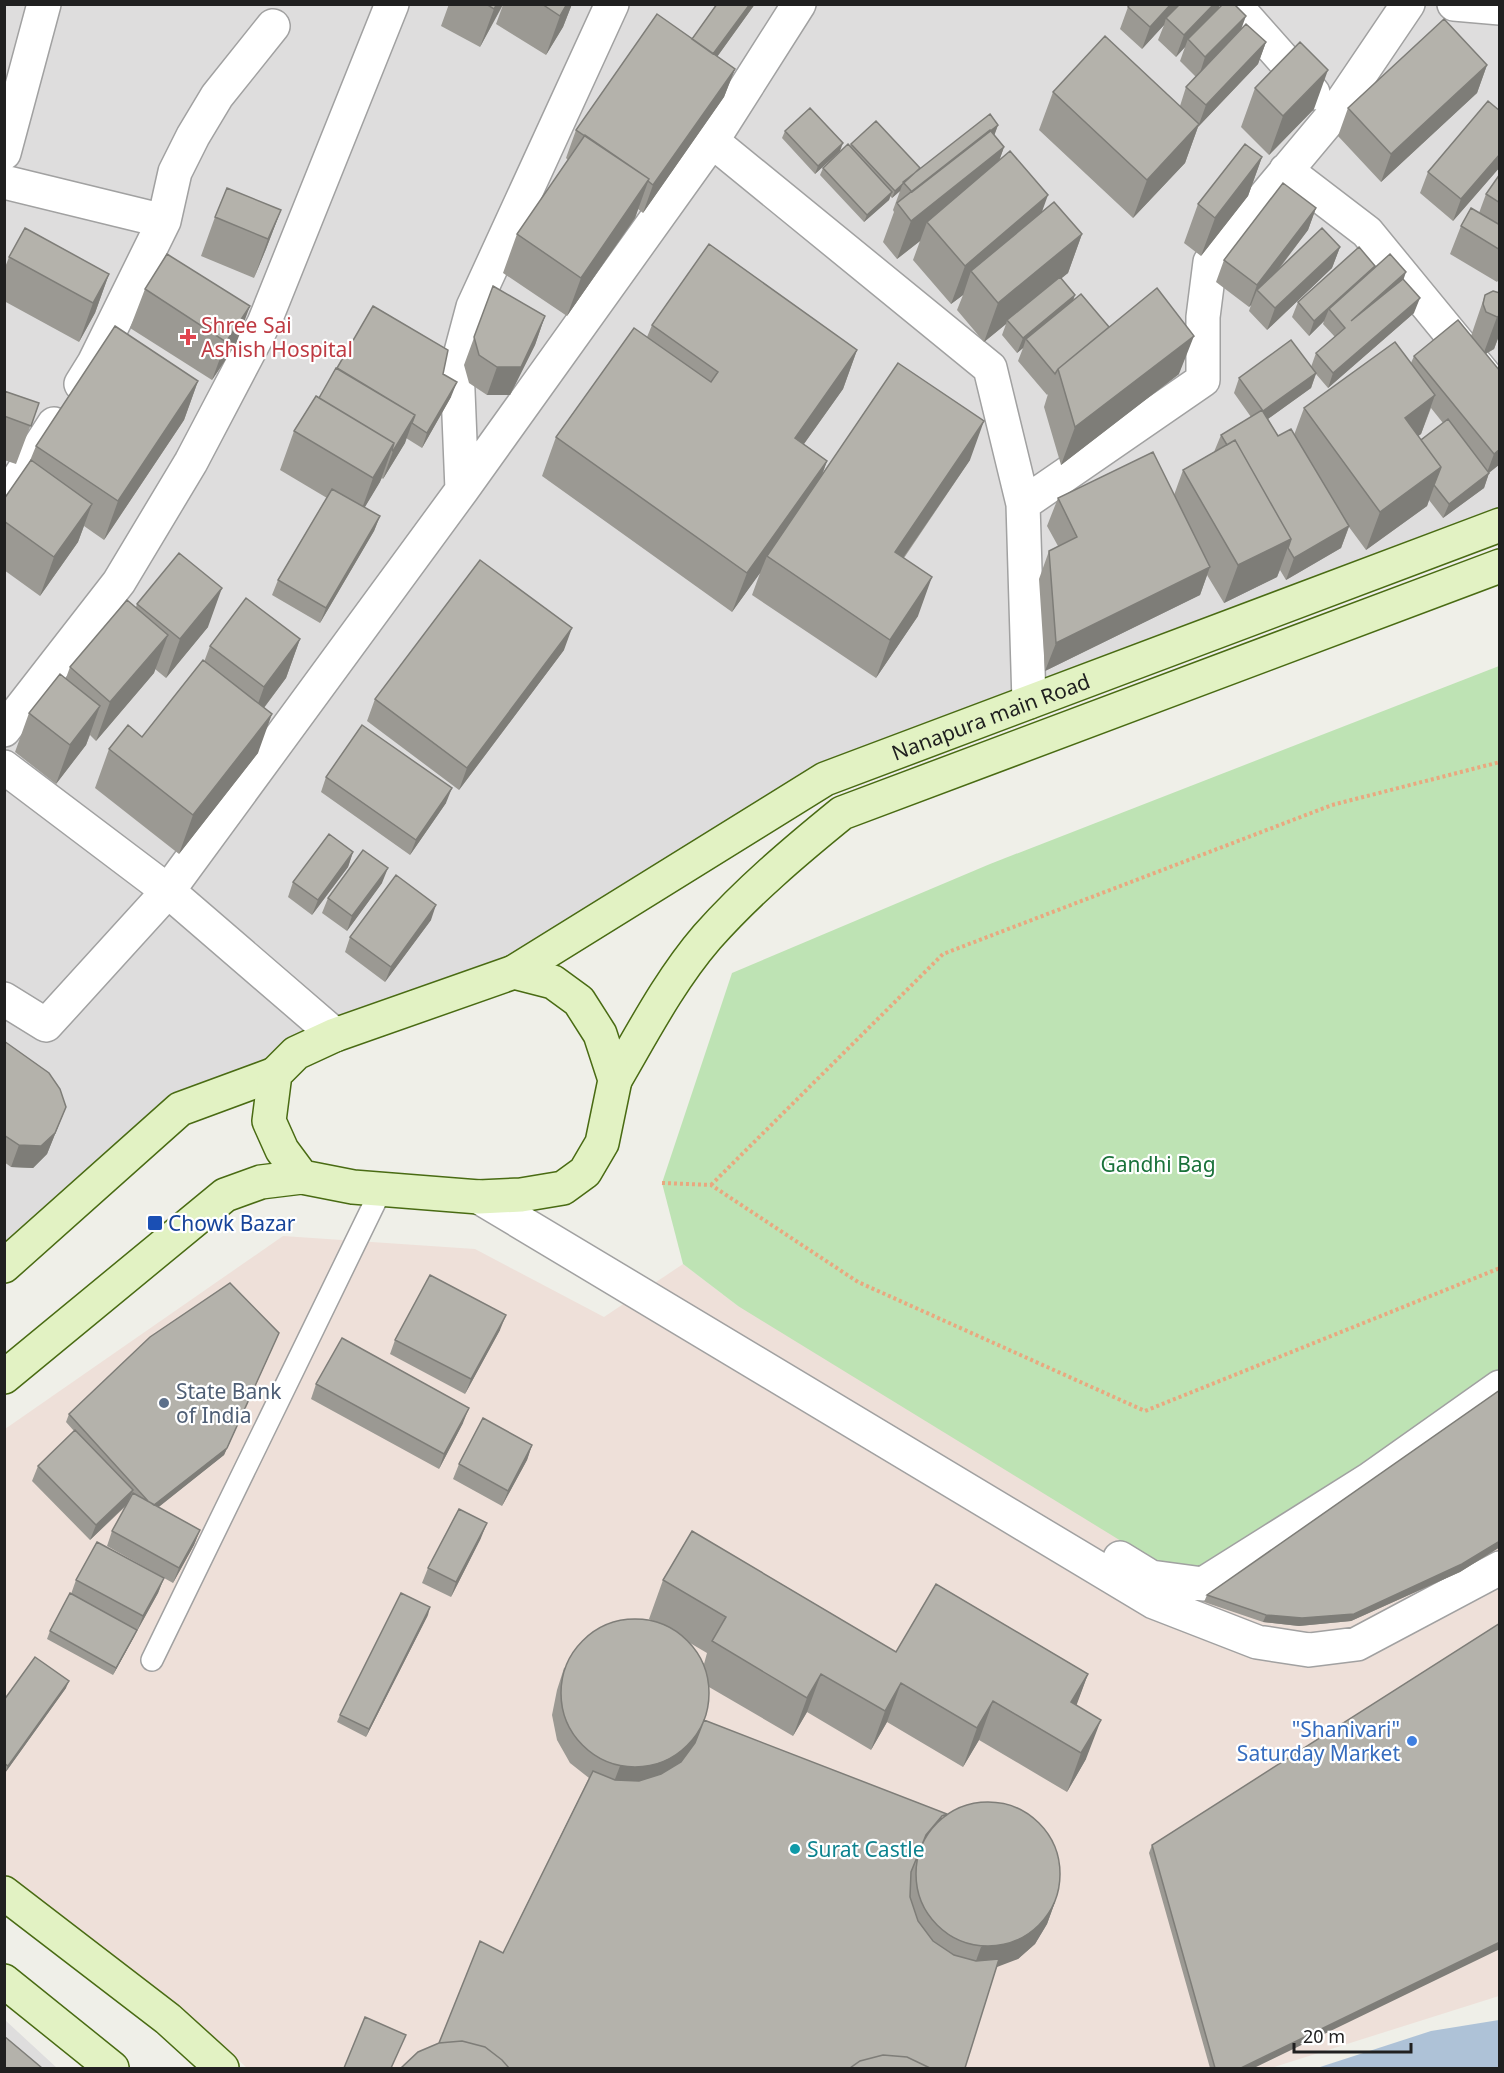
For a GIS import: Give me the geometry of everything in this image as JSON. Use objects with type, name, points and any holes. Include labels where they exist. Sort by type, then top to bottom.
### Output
[{"type":"main road","name":"Nanapura main Road","points":[[274,1074],[296,1053],[335,1035],[514,972],[825,779],[1500,525]]},
{"type":"main road","name":"Nanapura main Road","points":[[615,1080],[660,1002],[706,939],[776,866],[842,813],[1500,566]]},
{"type":"main road","points":[[4,1377],[225,1195],[261,1182],[302,1177],[353,1188],[479,1197],[521,1195],[563,1188],[585,1172],[602,1143],[615,1080],[600,1034],[579,1001],[553,982],[514,972]]},
{"type":"main road","points":[[4,1266],[180,1109],[274,1074],[269,1120],[282,1150],[302,1177]]},
{"type":"main road","points":[[4,1893],[168,2019],[222,2068]]},
{"type":"main road","points":[[4,1982],[112,2068]]},
{"type":"street","points":[[4,153],[44,4]]},
{"type":"street","points":[[4,730],[119,582],[191,462],[264,323],[392,4]]},
{"type":"street","points":[[462,490],[457,367],[473,307],[612,4]]},
{"type":"street","points":[[4,999],[46,1025],[168,891],[462,490],[712,141],[799,4]]},
{"type":"street","points":[[1234,4],[1333,115]]},
{"type":"street","points":[[1023,504],[1203,380],[1203,317],[1210,262],[1333,115],[1408,4]]},
{"type":"street","points":[[1454,4],[1500,8]]},
{"type":"street","points":[[4,501],[94,363],[164,221],[175,172],[193,136],[217,96],[273,26]]},
{"type":"street","points":[[712,141],[990,368],[1023,504],[1029,702]]},
{"type":"street","points":[[1286,170],[1368,232],[1500,393]]},
{"type":"street","points":[[4,182],[164,221]]},
{"type":"street","points":[[4,767],[168,891],[335,1035]]},
{"type":"street","points":[[521,1195],[822,1382],[1151,1577],[1203,1584],[1370,1479],[1500,1387]]},
{"type":"street","points":[[479,1197],[1154,1602],[1257,1642],[1309,1650],[1357,1644],[1500,1568]]},
{"type":"lane","points":[[152,1660],[381,1190]]},
{"type":"path","points":[[711,1185],[943,954],[1332,805],[1500,762]]},
{"type":"path","points":[[662,1183],[711,1185],[858,1282],[1144,1411],[1500,1268]]},
{"type":"shaded area","points":[[5,5],[1499,5],[1499,521],[827,767],[512,963],[349,1013],[5,1250]]},
{"type":"shaded area","points":[[283,1236],[475,1249],[604,1317],[683,1264],[738,1306],[1499,1367],[1499,1996],[1271,2068],[247,2068],[173,2000],[5,1883],[5,1429]]},
{"type":"shaded area","points":[[5,2020],[57,2068],[5,2068]]},
{"type":"green space","name":"Gandhi Bag","points":[[1499,666],[1499,1372],[1225,1565],[1170,1571],[738,1306],[683,1264],[662,1183],[732,973],[990,864]]},
{"type":"water","points":[[1499,2020],[1499,2068],[1317,2068],[1431,2031]]},
{"type":"building","points":[[486,4],[497,4],[494,9]]},
{"type":"building","points":[[542,4],[567,4],[560,16]]},
{"type":"building","points":[[717,4],[750,4],[713,54],[692,39]]},
{"type":"building","points":[[1130,4],[1171,4],[1150,27],[1128,7]]},
{"type":"building","points":[[1180,4],[1214,4],[1184,35],[1166,18]]},
{"type":"building","points":[[1223,4],[1234,4],[1246,16],[1205,57],[1188,39]]},
{"type":"building","points":[[657,14],[735,69],[653,185],[648,181],[649,179],[576,130]]},
{"type":"building","points":[[1444,19],[1487,65],[1391,154],[1348,108]]},
{"type":"building","points":[[1246,24],[1266,42],[1206,105],[1186,87]]},
{"type":"building","points":[[1105,36],[1199,124],[1147,180],[1053,92]]},
{"type":"building","points":[[1300,42],[1328,70],[1283,116],[1255,88]]},
{"type":"building","points":[[1488,101],[1500,111],[1500,154],[1461,199],[1428,172]]},
{"type":"building","points":[[810,108],[843,143],[818,166],[785,131]]},
{"type":"building","points":[[990,114],[998,125],[912,192],[903,182]]},
{"type":"building","points":[[876,121],[920,168],[895,191],[851,144]]},
{"type":"building","points":[[990,130],[1004,147],[911,221],[897,203]]},
{"type":"building","points":[[585,135],[649,179],[581,278],[517,234]]},
{"type":"building","points":[[848,144],[892,192],[867,215],[823,168]]},
{"type":"building","points":[[1245,144],[1262,157],[1215,218],[1198,204]]},
{"type":"building","points":[[1010,151],[1048,195],[965,266],[927,222]]},
{"type":"building","points":[[1500,174],[1500,203],[1486,194]]},
{"type":"building","points":[[1283,183],[1316,208],[1257,285],[1224,260]]},
{"type":"building","points":[[227,188],[281,210],[268,239],[215,217]]},
{"type":"building","points":[[1054,202],[1082,234],[998,303],[971,271]]},
{"type":"building","points":[[1471,208],[1500,225],[1500,250],[1461,226]]},
{"type":"building","points":[[25,228],[109,274],[93,303],[9,257]]},
{"type":"building","points":[[1322,228],[1340,247],[1275,308],[1257,290]]},
{"type":"building","points":[[709,244],[857,350],[795,438],[827,461],[747,573],[556,437],[634,328],[711,382],[718,372],[652,325]]},
{"type":"building","points":[[1359,247],[1375,266],[1314,321],[1298,302]]},
{"type":"building","points":[[167,254],[250,306],[226,342],[145,289]]},
{"type":"building","points":[[1390,254],[1406,272],[1351,321],[1403,279],[1420,298],[1333,373],[1316,353],[1345,328],[1329,309]]},
{"type":"building","points":[[1060,277],[1075,295],[1023,338],[1007,320]]},
{"type":"building","points":[[493,286],[545,316],[521,367],[497,367],[479,355],[474,337]]},
{"type":"building","points":[[1157,288],[1194,336],[1075,427],[1058,369]]},
{"type":"building","points":[[1493,291],[1500,293],[1500,315],[1497,317],[1486,312],[1483,304],[1485,295]]},
{"type":"building","points":[[1081,294],[1109,327],[1058,369],[1055,374],[1026,339]]},
{"type":"building","points":[[373,306],[448,350],[443,374],[457,382],[427,433],[412,423],[415,415],[337,368]]},
{"type":"building","points":[[1458,320],[1500,371],[1500,449],[1494,454],[1414,356]]},
{"type":"building","points":[[115,326],[198,381],[118,501],[36,446]]},
{"type":"building","points":[[1291,340],[1316,373],[1263,411],[1239,378]]},
{"type":"building","points":[[1395,342],[1435,395],[1405,418],[1441,467],[1380,512],[1304,408]]},
{"type":"building","points":[[898,363],[984,421],[895,552],[932,577],[890,640],[767,556]]},
{"type":"building","points":[[336,368],[415,415],[393,451],[394,443],[319,398]]},
{"type":"building","points":[[4,391],[39,403],[31,426],[4,416]]},
{"type":"building","points":[[316,396],[394,443],[373,478],[294,431]]},
{"type":"building","points":[[1262,410],[1278,436],[1291,429],[1349,526],[1294,558],[1288,548],[1291,539],[1235,440],[1227,445],[1221,435]]},
{"type":"building","points":[[1448,419],[1489,473],[1449,504],[1434,485],[1441,467],[1421,440]]},
{"type":"building","points":[[1235,440],[1291,539],[1238,565],[1183,470]]},
{"type":"building","points":[[1153,452],[1210,567],[1056,643],[1049,551],[1077,537],[1058,498]]},
{"type":"building","points":[[31,460],[92,504],[54,557],[4,521],[4,499]]},
{"type":"building","points":[[332,489],[380,516],[326,608],[278,580]]},
{"type":"building","points":[[179,553],[222,588],[180,639],[137,604]]},
{"type":"building","points":[[480,560],[572,628],[467,768],[375,699]]},
{"type":"building","points":[[246,598],[300,639],[264,687],[210,646]]},
{"type":"building","points":[[127,600],[168,635],[110,702],[70,667]]},
{"type":"building","points":[[203,660],[272,714],[193,815],[109,749],[128,725],[142,737]]},
{"type":"building","points":[[60,674],[100,706],[70,745],[29,713]]},
{"type":"building","points":[[362,725],[452,788],[416,840],[326,777]]},
{"type":"building","points":[[329,834],[353,852],[318,900],[293,882]]},
{"type":"building","points":[[363,850],[388,868],[352,916],[328,898]]},
{"type":"building","points":[[396,875],[436,905],[391,967],[350,937]]},
{"type":"building","points":[[4,1041],[49,1073],[60,1089],[66,1107],[55,1133],[41,1146],[19,1145],[4,1135]]},
{"type":"building","points":[[430,1275],[506,1315],[471,1379],[395,1340]]},
{"type":"building","points":[[230,1283],[279,1333],[227,1448],[154,1505],[69,1414],[150,1337]]},
{"type":"building","points":[[342,1338],[469,1408],[444,1454],[316,1384]]},
{"type":"building","points":[[1500,1390],[1500,1541],[1462,1564],[1354,1614],[1302,1618],[1266,1615],[1207,1595]]},
{"type":"building","points":[[483,1418],[532,1445],[508,1491],[459,1464]]},
{"type":"building","points":[[75,1430],[133,1490],[96,1525],[38,1466]]},
{"type":"building","points":[[133,1493],[200,1530],[179,1568],[112,1531]]},
{"type":"building","points":[[459,1509],[487,1523],[456,1582],[428,1568]]},
{"type":"building","points":[[692,1531],[896,1652],[936,1584],[1088,1674],[1071,1702],[1101,1720],[1081,1753],[993,1701],[977,1728],[901,1683],[885,1711],[821,1674],[807,1698],[712,1641],[726,1617],[663,1580]]},
{"type":"building","points":[[97,1542],[164,1578],[143,1616],[76,1580]]},
{"type":"building","points":[[70,1593],[137,1630],[116,1668],[50,1631]]},
{"type":"building","points":[[401,1593],[430,1607],[369,1729],[340,1715]]},
{"type":"building","points":[[635,1619],[649,1620],[663,1625],[687,1641],[703,1665],[708,1679],[708,1707],[703,1721],[687,1745],[663,1761],[649,1766],[635,1767],[621,1766],[607,1761],[583,1745],[567,1721],[562,1707],[561,1693],[562,1679],[567,1665],[583,1641],[607,1625],[621,1620]]},
{"type":"building","name":"\"Shanivari\" Saturday Market","points":[[1500,1623],[1500,1942],[1241,2068],[1215,2068],[1152,1845]]},
{"type":"building","points":[[35,1657],[69,1681],[8,1766],[4,1763],[4,1700]]},
{"type":"building","name":"Surat Castle","points":[[704,1720],[947,1814],[942,1816],[926,1835],[911,1872],[910,1897],[918,1921],[933,1941],[954,1955],[976,1961],[999,1959],[965,2068],[930,2068],[907,2057],[883,2055],[860,2061],[850,2068],[509,2068],[485,2047],[462,2041],[439,2043],[480,1941],[503,1953],[593,1771],[615,1780],[639,1781],[661,1774],[681,1762],[695,1743]]},
{"type":"building","points":[[988,1802],[1016,1807],[1039,1823],[1055,1846],[1060,1874],[1055,1902],[1039,1925],[1016,1941],[988,1946],[960,1941],[937,1925],[921,1902],[916,1874],[921,1846],[937,1823],[960,1807]]},
{"type":"building","points":[[365,2017],[406,2035],[391,2068],[344,2068]]},
{"type":"building","points":[[4,2036],[42,2068],[4,2068]]},
{"type":"building","points":[[462,2041],[485,2047],[509,2068],[401,2068],[418,2052],[439,2043]]},
{"type":"building","points":[[883,2055],[907,2057],[930,2068],[850,2068],[860,2061]]},
{"type":"place","name":"Shree Sai Ashish Hospital","points":[[188,337]]},
{"type":"place","name":"Chowk Bazar","points":[[155,1223]]},
{"type":"place","name":"State Bank of India","points":[[164,1403]]},
{"type":"place","name":"\"Shanivari\" Saturday Market","points":[[1412,1741]]},
{"type":"place","name":"Surat Castle","points":[[795,1849]]}]
